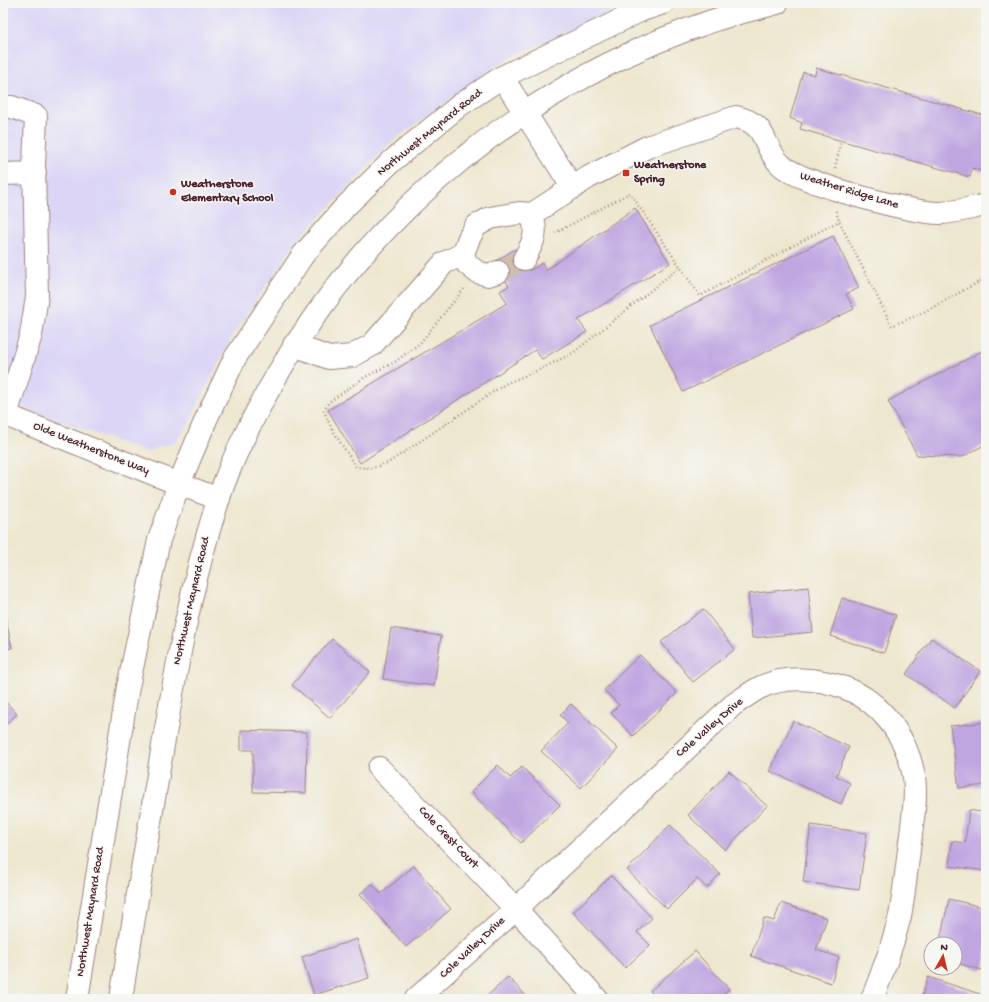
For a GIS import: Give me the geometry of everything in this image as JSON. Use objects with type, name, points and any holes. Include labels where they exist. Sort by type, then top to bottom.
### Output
[{"type":"main road","name":"Northwest Maynard Road","points":[[77,999],[142,615],[159,540],[179,484],[207,416],[235,358],[303,255],[346,206],[392,161],[460,105],[502,78],[642,10],[662,3]]},
{"type":"main road","name":"Northwest Maynard Road","points":[[121,999],[175,675],[199,562],[224,483],[256,412],[294,345],[340,282],[392,223],[447,171],[524,114],[575,82],[646,46],[715,20],[777,3]]},
{"type":"main road","points":[[502,78],[573,188]]},
{"type":"main road","points":[[3,107],[12,107],[36,116],[35,173],[37,296],[31,335],[4,414]]},
{"type":"main road","name":"Weather Ridge Lane","points":[[532,214],[620,160],[647,147],[736,118],[749,120],[761,129],[772,155],[791,173],[810,181],[911,210],[940,213],[986,205]]},
{"type":"main road","points":[[3,174],[35,173]]},
{"type":"main road","points":[[465,259],[469,238],[476,226],[490,218],[519,213],[532,214],[536,226],[534,241],[524,259]]},
{"type":"main road","points":[[294,345],[329,358],[352,356],[372,345],[444,264],[465,259]]},
{"type":"main road","points":[[465,259],[477,272],[488,275],[498,272]]},
{"type":"main road","name":"Olde Weatherstone Way","points":[[4,414],[219,500]]},
{"type":"main road","name":"Cole Valley Drive","points":[[416,999],[516,908],[734,704],[760,688],[784,681],[810,679],[832,683],[851,691],[870,702],[883,714],[903,743],[914,778],[914,803],[900,916],[872,999]]},
{"type":"main road","name":"Cole Crest Court","points":[[379,768],[516,908],[597,999]]},
{"type":"path","points":[[553,235],[630,193],[700,296],[839,221],[892,326],[926,311],[986,278]]},
{"type":"path","points":[[464,288],[420,343],[395,362],[364,377],[329,402],[324,411],[332,429],[356,467],[372,468],[388,463],[505,384],[541,369],[573,353],[680,267]]},
{"type":"shaded area","name":"Weatherstone Elementary School","points":[[3,3],[631,3],[498,64],[391,142],[295,243],[231,338],[188,425],[175,442],[146,452],[3,401]]},
{"type":"building","points":[[816,68],[986,116],[986,165],[984,172],[972,168],[970,177],[800,129],[802,123],[790,118],[803,72],[815,75]]},
{"type":"building","points":[[635,208],[670,263],[578,320],[587,332],[542,359],[535,350],[360,463],[328,410],[507,303],[500,291],[509,286],[494,262],[515,249],[529,271],[542,263],[546,270]]},
{"type":"building","points":[[833,236],[859,288],[846,294],[854,309],[683,392],[650,325]]},
{"type":"building","points":[[986,349],[986,444],[962,457],[917,455],[888,401]]},
{"type":"building","points":[[808,587],[813,632],[752,638],[748,594]]},
{"type":"building","points":[[842,598],[896,615],[884,653],[830,636]]},
{"type":"building","points":[[3,606],[12,648],[3,650]]},
{"type":"building","points":[[703,609],[735,649],[693,682],[661,642]]},
{"type":"building","points":[[391,628],[441,636],[434,686],[383,679]]},
{"type":"building","points":[[931,638],[980,671],[955,708],[906,674]]},
{"type":"building","points":[[332,639],[370,672],[330,718],[292,685]]},
{"type":"building","points":[[640,655],[677,693],[633,736],[611,713],[619,705],[604,690]]},
{"type":"building","points":[[3,699],[17,714],[3,727]]},
{"type":"building","points":[[571,704],[618,749],[581,788],[541,751],[568,723],[560,715]]},
{"type":"building","points":[[793,721],[849,747],[836,776],[850,783],[841,804],[770,771]]},
{"type":"building","points":[[986,722],[986,785],[959,788],[950,726]]},
{"type":"building","points":[[241,730],[307,732],[306,793],[253,792],[253,750],[241,750]]},
{"type":"building","points":[[498,765],[510,778],[522,767],[560,805],[521,843],[471,792]]},
{"type":"building","points":[[729,771],[767,806],[725,850],[688,815]]},
{"type":"building","points":[[969,810],[986,813],[986,871],[949,866],[952,841],[965,843]]},
{"type":"building","points":[[670,825],[720,874],[707,888],[697,879],[667,909],[627,870]]},
{"type":"building","points":[[811,825],[867,833],[859,890],[803,882]]},
{"type":"building","points":[[414,866],[451,909],[406,947],[360,894],[372,884],[381,894]]},
{"type":"building","points":[[611,876],[652,918],[637,932],[650,945],[625,968],[573,912]]},
{"type":"building","points":[[949,899],[986,908],[986,959],[983,970],[963,965],[963,936],[941,936]]},
{"type":"building","points":[[781,903],[827,918],[816,950],[839,957],[831,983],[751,956],[764,918],[774,921]]},
{"type":"building","points":[[357,939],[369,978],[314,995],[302,957]]},
{"type":"building","points":[[695,951],[729,989],[718,999],[658,999],[650,991]]},
{"type":"building","points":[[508,977],[529,999],[484,999]]},
{"type":"building","points":[[928,977],[986,996],[986,999],[921,999]]},
{"type":"tunnel","points":[[498,272],[524,259]]},
{"type":"place","name":"Weatherstone Spring","points":[[626,173]]},
{"type":"place","name":"Weatherstone Elementary School","points":[[173,192]]}]
